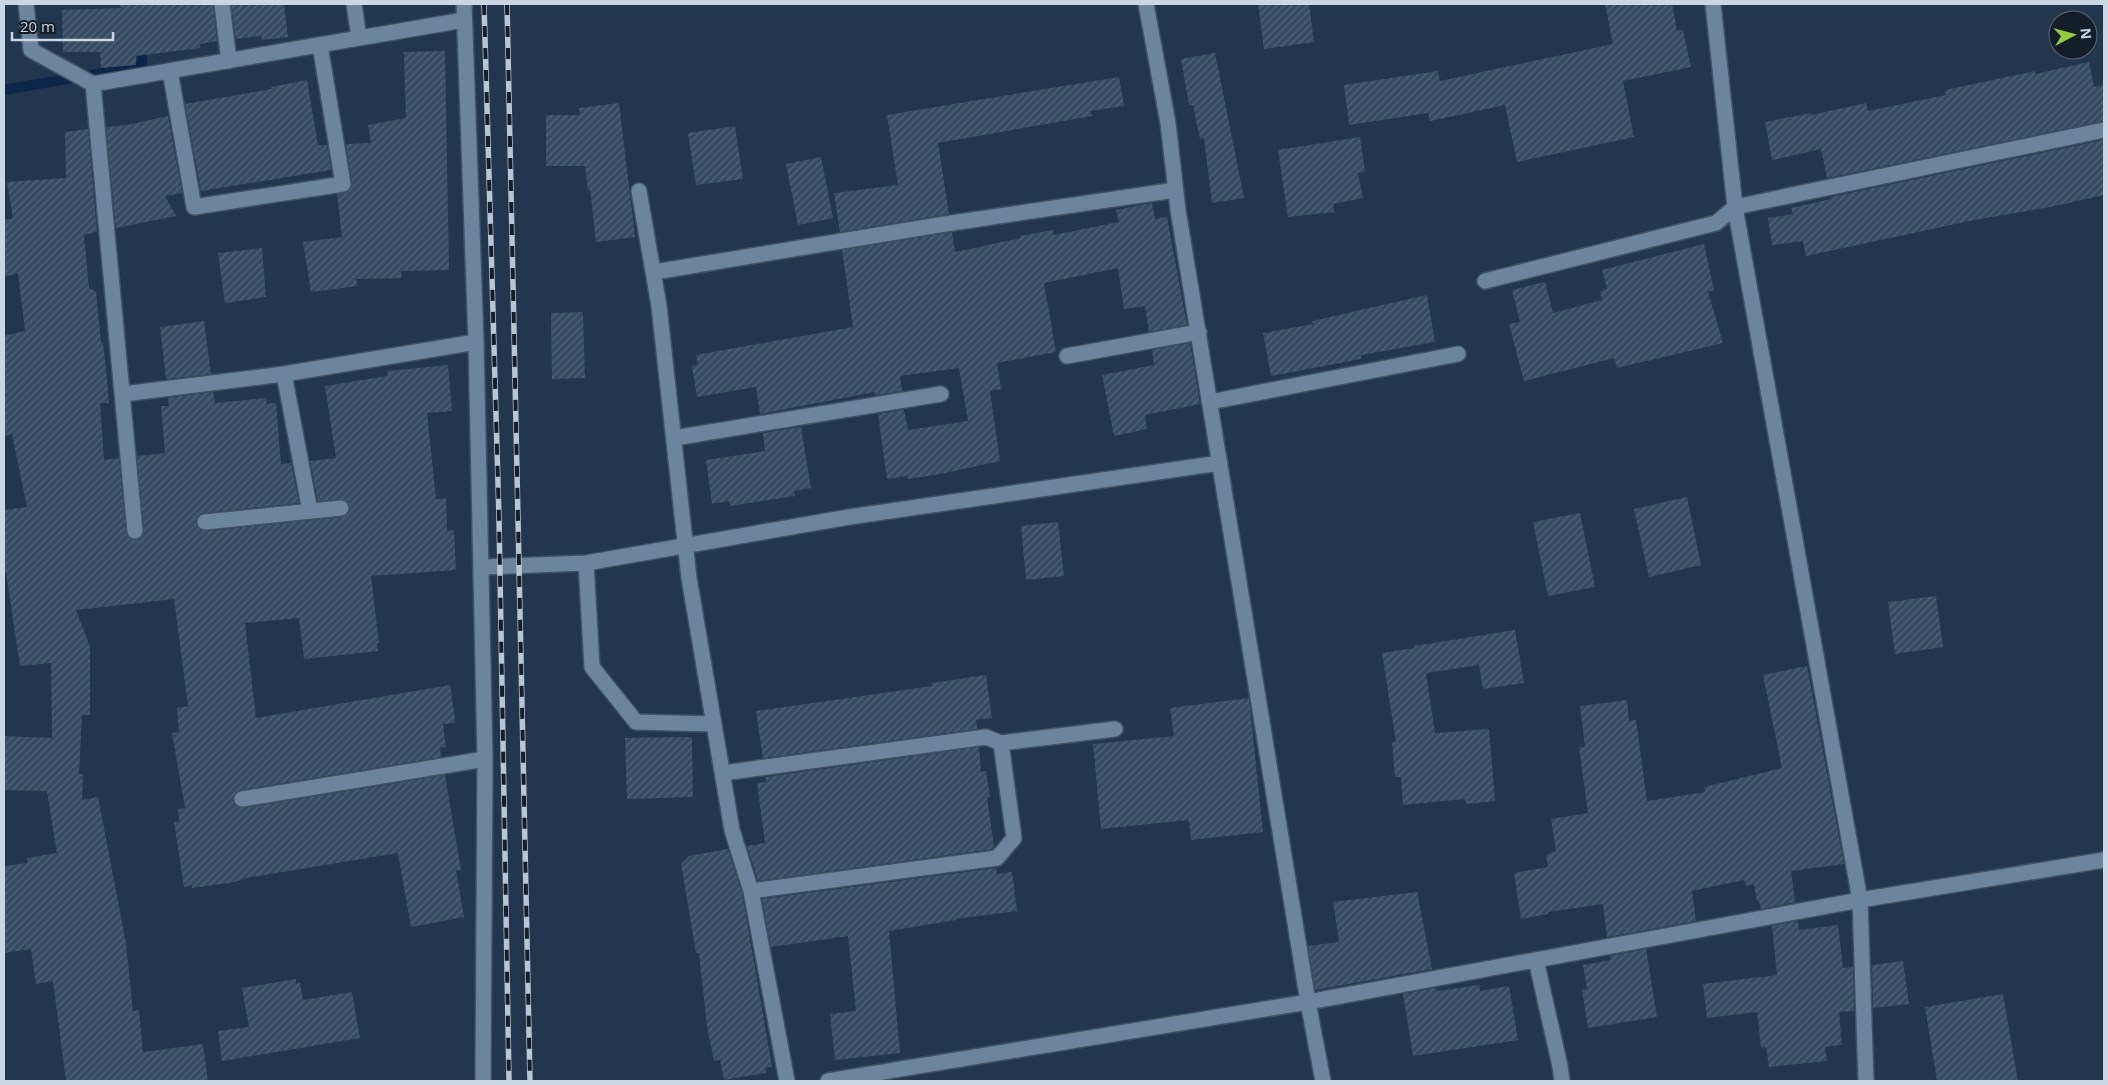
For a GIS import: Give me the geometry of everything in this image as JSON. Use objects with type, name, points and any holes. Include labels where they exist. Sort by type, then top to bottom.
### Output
[{"type":"street","points":[[26,4],[31,50],[93,84],[464,20]]},
{"type":"street","points":[[222,4],[229,61]]},
{"type":"street","points":[[354,4],[359,38]]},
{"type":"street","points":[[464,4],[476,342],[485,759],[483,1081]]},
{"type":"street","points":[[1146,4],[1168,123],[1175,190],[1308,1002],[1323,1081]]},
{"type":"street","points":[[1713,4],[1735,207],[1860,900],[1866,1081]]},
{"type":"street","points":[[170,70],[194,206],[343,184],[320,45]]},
{"type":"street","points":[[93,84],[135,531]]},
{"type":"street","points":[[1486,280],[1716,223],[1735,207],[2104,130]]},
{"type":"street","points":[[654,272],[936,225],[1175,190]]},
{"type":"street","points":[[639,191],[659,306],[689,578],[732,830],[751,891],[787,1081]]},
{"type":"street","points":[[1067,356],[1198,332]]},
{"type":"street","points":[[123,394],[284,374],[476,342]]},
{"type":"street","points":[[1210,402],[1458,354]]},
{"type":"street","points":[[284,374],[310,511]]},
{"type":"street","points":[[674,438],[940,394]]},
{"type":"street","points":[[481,567],[586,563],[848,517],[1220,463]]},
{"type":"street","points":[[205,522],[341,508]]},
{"type":"street","points":[[586,563],[592,666],[597,674],[636,722],[714,724]]},
{"type":"street","points":[[723,773],[986,738],[1001,743],[1115,729]]},
{"type":"street","points":[[751,891],[997,858],[1014,838],[1001,743]]},
{"type":"street","points":[[242,799],[485,759]]},
{"type":"street","points":[[828,1081],[1308,1002],[1860,900],[2104,860]]},
{"type":"street","points":[[1536,960],[1562,1081]]},
{"type":"building","points":[[120,4],[213,4],[217,41],[200,44],[200,48],[136,56],[136,65],[101,68],[100,52],[63,52],[62,10],[121,8]]},
{"type":"building","points":[[231,4],[284,4],[288,37],[262,40],[261,36],[236,39]]},
{"type":"building","points":[[1258,4],[1309,4],[1314,42],[1264,49]]},
{"type":"building","points":[[1605,4],[1672,4],[1677,31],[1683,30],[1691,67],[1623,81],[1634,137],[1517,162],[1505,105],[1430,121],[1428,113],[1349,125],[1344,85],[1438,71],[1440,81],[1613,44]]},
{"type":"building","points":[[445,51],[449,270],[401,271],[402,278],[356,279],[358,286],[311,292],[303,242],[342,237],[337,194],[348,192],[352,183],[346,144],[371,143],[368,125],[406,118],[404,52]]},
{"type":"building","points":[[1215,53],[1244,198],[1212,203],[1204,138],[1200,139],[1193,105],[1189,105],[1181,59]]},
{"type":"building","points":[[2089,62],[2094,87],[2104,85],[2104,121],[1827,178],[1821,149],[1772,160],[1765,122],[1810,113],[1811,115],[1866,103],[1868,111],[1946,95],[1945,90]]},
{"type":"building","points":[[1119,77],[1124,106],[1091,111],[1092,116],[938,143],[949,214],[840,232],[834,193],[898,185],[887,115]]},
{"type":"building","points":[[307,80],[318,145],[327,145],[331,170],[201,191],[185,104],[272,89],[271,87]]},
{"type":"building","points":[[619,103],[635,237],[596,242],[590,189],[588,190],[585,166],[546,166],[546,115],[580,115],[579,108]]},
{"type":"building","points":[[168,116],[182,193],[165,196],[176,216],[116,228],[106,127],[127,125]]},
{"type":"building","points":[[735,126],[743,179],[696,185],[688,133]]},
{"type":"building","points":[[88,129],[97,232],[84,235],[89,288],[96,292],[101,343],[103,343],[106,369],[109,403],[100,403],[104,460],[119,458],[126,532],[131,539],[140,539],[144,531],[137,456],[165,453],[161,406],[169,406],[168,398],[213,392],[215,403],[266,398],[267,404],[276,403],[281,464],[291,463],[299,503],[204,513],[196,519],[196,523],[201,530],[342,517],[350,511],[350,507],[345,500],[318,501],[310,461],[336,458],[325,386],[387,376],[387,371],[448,365],[452,411],[427,413],[436,499],[446,498],[447,531],[454,530],[456,570],[371,576],[379,643],[377,643],[378,651],[304,659],[299,618],[245,623],[256,718],[450,685],[455,719],[454,723],[443,724],[446,747],[440,748],[441,757],[240,790],[236,792],[233,800],[235,805],[244,808],[445,775],[461,870],[456,870],[464,917],[411,927],[398,853],[246,878],[235,882],[192,888],[192,885],[184,887],[174,822],[179,822],[178,809],[185,808],[172,733],[179,732],[177,708],[188,706],[174,599],[76,610],[90,647],[90,715],[82,715],[79,774],[83,774],[82,800],[98,797],[126,943],[133,1011],[139,1010],[143,1052],[203,1044],[208,1081],[66,1081],[53,981],[36,984],[31,949],[4,953],[4,866],[27,863],[27,858],[57,853],[47,791],[4,790],[4,736],[52,738],[51,663],[20,666],[6,572],[4,572],[4,510],[27,507],[12,434],[4,436],[4,336],[25,331],[18,273],[4,277],[4,220],[13,218],[7,182],[66,178],[65,132]]},
{"type":"building","points":[[1360,137],[1365,172],[1358,173],[1363,198],[1333,204],[1334,212],[1288,217],[1278,150]]},
{"type":"building","points":[[2104,140],[2104,195],[2050,207],[1974,220],[1806,256],[1803,241],[1772,245],[1768,218],[1793,214],[1791,208],[1831,199],[1831,197]]},
{"type":"building","points":[[821,157],[833,218],[798,225],[786,164]]},
{"type":"building","points":[[1152,203],[1155,219],[1167,217],[1187,325],[1149,332],[1145,306],[1124,309],[1118,268],[1044,283],[1056,352],[997,363],[1001,389],[990,391],[1000,461],[940,474],[908,479],[907,476],[887,479],[878,414],[904,410],[908,430],[968,421],[959,368],[900,376],[902,391],[875,395],[875,392],[760,414],[756,387],[697,397],[692,366],[698,365],[696,355],[853,327],[842,250],[952,232],[955,252],[1021,238],[1020,236],[1053,230],[1054,235],[1119,222],[1116,210]]},
{"type":"building","points":[[1704,244],[1714,290],[1708,292],[1723,343],[1617,368],[1614,358],[1524,381],[1509,324],[1520,322],[1512,290],[1545,282],[1553,313],[1602,300],[1600,291],[1607,289],[1602,270]]},
{"type":"building","points":[[262,248],[266,297],[225,303],[218,253]]},
{"type":"building","points":[[1427,295],[1435,342],[1361,355],[1361,359],[1271,376],[1263,333],[1313,324],[1312,321]]},
{"type":"building","points":[[583,312],[585,378],[552,379],[551,313]]},
{"type":"building","points":[[204,321],[211,374],[166,379],[160,327]]},
{"type":"building","points":[[1190,343],[1200,404],[1145,415],[1147,429],[1114,436],[1102,375],[1154,365],[1152,350]]},
{"type":"building","points":[[801,427],[811,488],[794,491],[795,496],[730,506],[729,501],[712,504],[706,460],[765,451],[763,433]]},
{"type":"building","points":[[1687,497],[1701,565],[1649,577],[1634,509]]},
{"type":"building","points":[[1580,513],[1595,587],[1548,596],[1533,522]]},
{"type":"building","points":[[1058,522],[1064,576],[1026,580],[1021,526]]},
{"type":"building","points":[[1936,596],[1943,647],[1895,654],[1888,602]]},
{"type":"building","points":[[1515,630],[1524,683],[1483,689],[1479,665],[1426,673],[1435,733],[1489,729],[1495,801],[1466,804],[1465,799],[1403,805],[1401,777],[1395,777],[1392,742],[1396,742],[1382,653]]},
{"type":"building","points":[[1807,666],[1844,864],[1791,871],[1795,902],[1761,909],[1759,901],[1757,901],[1754,884],[1746,886],[1744,880],[1692,891],[1696,921],[1607,937],[1603,904],[1548,912],[1548,914],[1521,919],[1514,873],[1548,867],[1546,855],[1556,851],[1551,819],[1588,813],[1579,747],[1585,747],[1580,706],[1627,700],[1629,721],[1636,720],[1647,801],[1705,792],[1704,787],[1782,768],[1763,675]]},
{"type":"building","points":[[986,675],[992,718],[976,720],[977,729],[763,758],[756,711],[932,686],[932,683]]},
{"type":"building","points":[[1249,698],[1263,832],[1191,840],[1189,820],[1101,829],[1093,744],[1174,736],[1170,708]]},
{"type":"building","points":[[692,737],[693,797],[627,799],[625,738]]},
{"type":"building","points":[[979,747],[981,772],[986,771],[990,797],[987,797],[994,847],[992,849],[758,881],[747,846],[765,843],[757,783],[766,782],[766,777]]},
{"type":"building","points":[[728,849],[742,893],[772,1067],[766,1067],[766,1073],[724,1080],[720,1060],[714,1061],[707,1027],[699,953],[696,953],[681,864],[689,856]]},
{"type":"building","points":[[996,868],[997,874],[1012,872],[1017,911],[956,919],[889,931],[900,1053],[835,1060],[830,1014],[856,1011],[848,936],[771,947],[762,899]]},
{"type":"building","points":[[1417,892],[1432,969],[1315,990],[1308,946],[1339,942],[1333,902]]},
{"type":"building","points":[[1798,921],[1799,930],[1838,925],[1843,968],[1853,967],[1854,1011],[1839,1012],[1842,1045],[1825,1047],[1827,1061],[1769,1067],[1766,1047],[1761,1048],[1757,1012],[1707,1018],[1703,984],[1777,975],[1772,926]]},
{"type":"building","points":[[1646,949],[1657,1017],[1588,1028],[1582,990],[1587,989],[1583,965],[1611,960],[1610,956]]},
{"type":"building","points":[[1903,961],[1909,1004],[1873,1008],[1872,965]]},
{"type":"building","points":[[296,979],[296,984],[300,983],[303,1000],[352,992],[360,1038],[222,1061],[218,1031],[249,1027],[242,988]]},
{"type":"building","points":[[1479,985],[1480,991],[1509,986],[1518,1040],[1413,1056],[1403,994],[1436,988],[1437,991]]},
{"type":"building","points":[[2003,994],[2018,1081],[1937,1081],[1925,1007]]},
{"type":"waterway","points":[[4,90],[142,66],[142,42]]},
{"type":"railway","points":[[484,4],[499,518],[509,1081]]},
{"type":"railway","points":[[507,4],[530,1081]]}]
